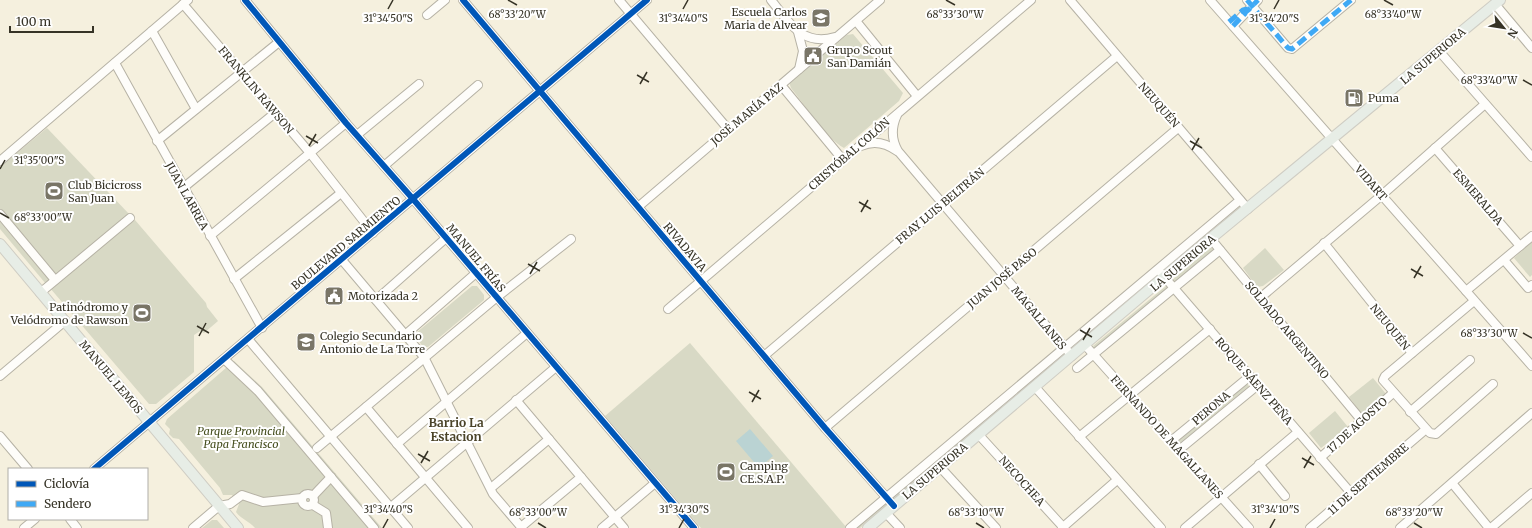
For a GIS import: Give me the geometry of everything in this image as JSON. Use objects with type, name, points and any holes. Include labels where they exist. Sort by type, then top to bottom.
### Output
[{"type":"main road","name":"LA SUPERIORA","points":[[868,528],[1164,277],[1498,2]]},
{"type":"main road","name":"MANUEL LEMOS","points":[[0,244],[238,528]]},
{"type":"street","name":"MANUEL FRÍAS","points":[[245,0],[346,123],[413,199],[694,528]]},
{"type":"street","points":[[427,15],[445,0]]},
{"type":"street","name":"RIVADAVIA","points":[[463,0],[825,428],[886,497],[890,509],[900,528]]},
{"type":"street","points":[[619,0],[728,129]]},
{"type":"street","name":"BOULEVARD SARMIENTO","points":[[95,468],[148,421],[262,328],[647,0]]},
{"type":"street","points":[[771,0],[798,32],[803,51],[799,69]]},
{"type":"street","name":"JOSÉ MARÍA PAZ","points":[[638,207],[880,0]]},
{"type":"street","name":"CRISTÓBAL COLÓN","points":[[668,309],[1031,0]]},
{"type":"street","name":"NEUQUÉN","points":[[1070,0],[1248,209]]},
{"type":"street","name":"VIDART","points":[[1210,0],[1532,366]]},
{"type":"street","points":[[1231,24],[1246,14],[1249,5],[1258,0]]},
{"type":"street","points":[[1249,5],[1288,48],[1292,49],[1351,0]]},
{"type":"street","points":[[0,161],[185,2]]},
{"type":"street","name":"FRANKLIN RAWSON","points":[[185,2],[242,74],[310,154],[373,233]]},
{"type":"street","points":[[1498,2],[1532,48]]},
{"type":"street","points":[[856,21],[917,96]]},
{"type":"street","points":[[152,31],[196,109]]},
{"type":"street","points":[[798,32],[817,40],[838,36]]},
{"type":"street","points":[[157,141],[280,42]]},
{"type":"street","points":[[1438,51],[1531,154]]},
{"type":"street","name":"FRAY LUIS BELTRÁN","points":[[764,356],[1117,56]]},
{"type":"street","name":"JUAN LARREA","points":[[115,63],[262,328]]},
{"type":"street","points":[[357,135],[418,84]]},
{"type":"street","points":[[384,166],[478,85]]},
{"type":"street","points":[[781,85],[843,160]]},
{"type":"street","points":[[1260,298],[1382,195],[1485,104]]},
{"type":"street","points":[[183,188],[275,113]]},
{"type":"street","name":"MAGALLANES","points":[[898,113],[892,125],[893,143],[898,151],[1072,356]]},
{"type":"street","points":[[210,236],[346,123]]},
{"type":"street","name":"JUAN JOSÉ PASO","points":[[825,428],[1178,128]]},
{"type":"street","name":"MAGALLANES","points":[[857,148],[866,144],[885,143],[898,151]]},
{"type":"street","name":"ESMERALDA","points":[[1435,148],[1520,246]]},
{"type":"street","points":[[234,279],[341,193]]},
{"type":"street","points":[[850,528],[1240,200]]},
{"type":"street","points":[[0,214],[55,280]]},
{"type":"street","points":[[40,293],[130,218]]},
{"type":"street","points":[[1466,291],[1532,236]]},
{"type":"street","points":[[376,300],[446,238]]},
{"type":"street","points":[[317,448],[424,358],[571,239]]},
{"type":"street","name":"SOLDADO ARGENTINO","points":[[1212,239],[1362,421]]},
{"type":"street","name":"NEUQUÉN","points":[[1324,244],[1412,353]]},
{"type":"street","points":[[1077,368],[1220,250]]},
{"type":"street","points":[[342,260],[424,358],[447,400],[490,488],[522,527],[581,476]]},
{"type":"street","points":[[1504,260],[1530,287]]},
{"type":"street","name":"ROQUE SÁENZ PEÑA","points":[[1157,269],[1351,493]]},
{"type":"street","points":[[405,335],[476,274]]},
{"type":"street","name":"17 DE AGOSTO","points":[[1320,458],[1393,393],[1383,380],[1385,376],[1474,300]]},
{"type":"street","points":[[0,376],[65,321]]},
{"type":"street","points":[[1079,437],[1210,329]]},
{"type":"street","points":[[397,444],[527,333]]},
{"type":"street","points":[[248,339],[408,528]]},
{"type":"street","name":"FERNANDO DE MAGALLANES","points":[[1085,345],[1249,528]]},
{"type":"street","points":[[224,359],[258,391],[374,528]]},
{"type":"street","points":[[1410,412],[1470,360]]},
{"type":"street","points":[[390,507],[556,367]]},
{"type":"street","name":"PERONA","points":[[1171,441],[1250,376]]},
{"type":"street","points":[[1393,393],[1425,430],[1436,434],[1493,384]]},
{"type":"street","name":"PERONA","points":[[1179,450],[1258,385]]},
{"type":"street","points":[[1035,387],[1161,528]]},
{"type":"street","points":[[516,400],[624,528]]},
{"type":"street","points":[[366,407],[468,528]]},
{"type":"street","points":[[1400,528],[1532,413]]},
{"type":"street","name":"11 DE SEPTIEMBRE","points":[[1310,528],[1425,430]]},
{"type":"street","points":[[1185,528],[1220,496],[1298,432]]},
{"type":"street","name":"NECOCHEA","points":[[979,434],[1063,528]]},
{"type":"street","points":[[0,436],[27,468]]},
{"type":"street","points":[[490,488],[549,439]]},
{"type":"street","points":[[1259,464],[1286,496]]},
{"type":"street","points":[[940,467],[996,528]]},
{"type":"street","points":[[313,496],[331,477]]},
{"type":"street","points":[[1063,528],[1117,480]]},
{"type":"street","points":[[602,528],[655,483]]},
{"type":"street","points":[[1452,484],[1492,528],[1532,493]]},
{"type":"street","points":[[193,528],[219,506],[230,504],[244,495],[256,501],[263,502],[302,498],[307,494],[313,496]]},
{"type":"street","points":[[313,496],[315,500],[313,505]]},
{"type":"street","points":[[302,498],[302,502],[305,506],[309,507],[313,505],[326,513],[328,528]]},
{"type":"street","points":[[24,528],[34,520]]},
{"type":"street","points":[[71,520],[77,528]]},
{"type":"green space","points":[[853,34],[903,93],[899,101],[844,148],[830,137],[816,121],[791,88],[789,82],[847,35]]},
{"type":"green space","name":"Club Bicicross San Juan","points":[[47,128],[130,215],[46,284],[0,229],[0,167]]},
{"type":"green space","points":[[1240,205],[1242,209],[1164,273],[1160,269]]},
{"type":"green space","name":"Patinódromo y Velódromo de Rawson","points":[[135,220],[206,303],[207,307],[218,321],[204,333],[200,331],[194,335],[194,372],[156,404],[149,404],[50,288]]},
{"type":"green space","points":[[1532,242],[1532,275],[1530,277],[1514,258]]},
{"type":"green space","points":[[1211,247],[1215,251],[1174,285],[1171,281]]},
{"type":"green space","points":[[1265,248],[1284,270],[1263,286],[1257,287],[1243,268]]},
{"type":"green space","points":[[1156,275],[1158,279],[1073,350],[1069,347]]},
{"type":"green space","points":[[472,286],[477,286],[484,295],[484,300],[428,347],[423,347],[416,337],[416,333]]},
{"type":"green space","points":[[1166,286],[1169,290],[1095,350],[1093,346]]},
{"type":"green space","name":"Camping CE.S.A.P.","points":[[690,343],[847,528],[701,528],[605,416]]},
{"type":"green space","points":[[1062,354],[1066,356],[894,500],[891,496]]},
{"type":"green space","name":"Parque Provincial Papa Francisco","points":[[234,361],[262,387],[382,528],[255,528],[236,512],[239,504],[232,495],[223,495],[220,488],[179,439],[173,438],[169,434],[170,429],[165,424],[167,419]]},
{"type":"green space","points":[[1373,378],[1386,394],[1362,414],[1349,397]]},
{"type":"green space","points":[[1246,383],[1249,386],[1180,443],[1178,441]]},
{"type":"green space","points":[[1335,411],[1348,427],[1321,448],[1309,433]]},
{"type":"green space","points":[[885,502],[887,505],[860,528],[854,528]]},
{"type":"green space","points":[[212,520],[217,520],[224,528],[202,528]]},
{"type":"water","points":[[750,429],[773,456],[759,468],[736,441]]},
{"type":"marked path","points":[[1247,0],[1288,48],[1292,49],[1351,0]]},
{"type":"marked path","points":[[1233,26],[1258,0]]},
{"type":"marked path","points":[[1229,22],[1243,10],[1248,9]]},
{"type":"cycle path","points":[[245,0],[346,123],[413,199],[694,528]]},
{"type":"cycle path","points":[[463,0],[825,428],[894,506]]},
{"type":"cycle path","points":[[95,468],[647,0]]},
{"type":"place","name":"Escuela Carlos Maria de Alvear","points":[[821,18]]},
{"type":"place","name":"Grupo Scout San Damián","points":[[813,56]]},
{"type":"place","name":"Puma","points":[[1354,98]]},
{"type":"place","name":"Club Bicicross San Juan","points":[[54,191]]},
{"type":"place","name":"Motorizada 2","points":[[334,296]]},
{"type":"place","name":"Patinódromo y Velódromo de Rawson","points":[[142,313]]},
{"type":"place","name":"Colegio Secundario Antonio de La Torre","points":[[306,342]]},
{"type":"place","name":"Camping CE.S.A.P.","points":[[726,472]]},
{"type":"district","name":"Barrio La Estacion","points":[[456,430]]}]
